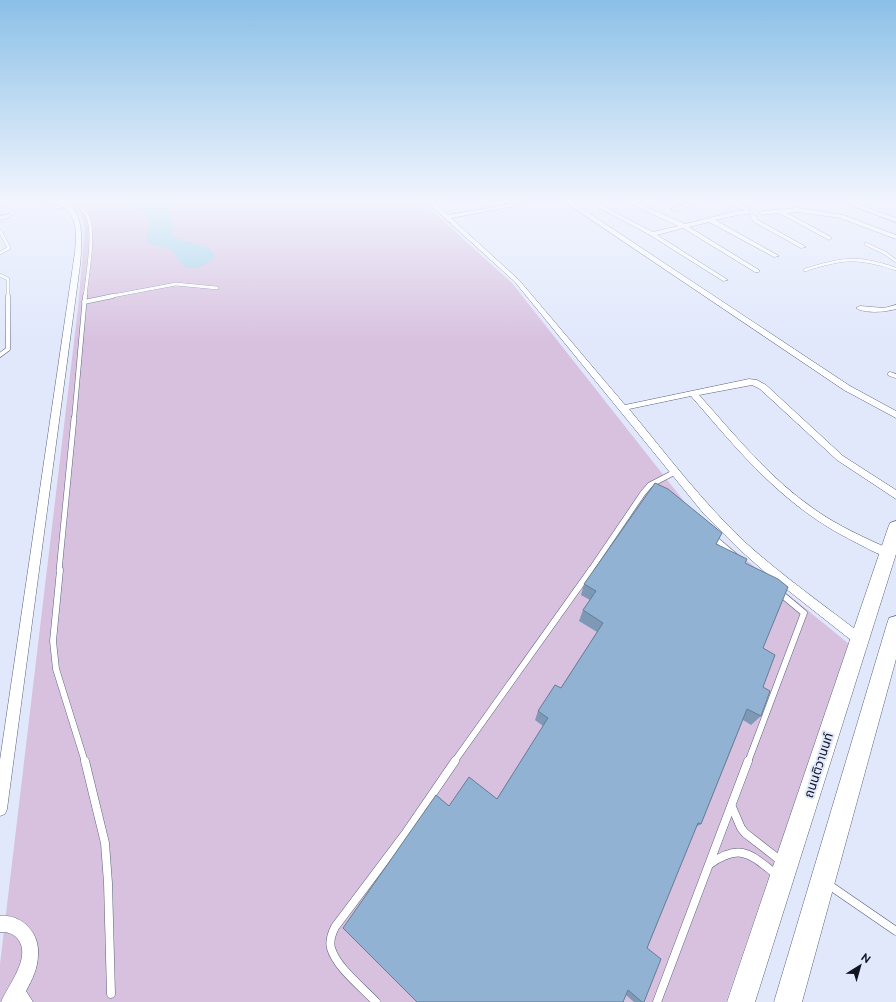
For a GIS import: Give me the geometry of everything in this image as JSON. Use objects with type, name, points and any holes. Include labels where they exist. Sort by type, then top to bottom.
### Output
[{"type":"main road","name":"ถนนติวานนท์","points":[[741,1002],[896,528]]},
{"type":"main road","points":[[788,1002],[896,624]]},
{"type":"street","points":[[0,809],[78,247]]},
{"type":"street","points":[[480,247],[517,281],[708,511],[743,546],[802,595],[860,640]]},
{"type":"street","points":[[635,247],[847,388],[896,415]]},
{"type":"street","points":[[672,247],[725,280]]},
{"type":"street","points":[[717,247],[756,271]]},
{"type":"street","points":[[759,247],[776,256]]},
{"type":"street","points":[[860,308],[884,310],[896,307]]},
{"type":"street","points":[[884,310],[894,316]]},
{"type":"street","points":[[622,408],[749,382],[759,384],[840,458],[896,495]]},
{"type":"street","points":[[693,393],[777,485],[801,505],[836,529],[888,553]]},
{"type":"street","points":[[0,924],[15,925],[24,932],[29,943],[30,958],[17,999]]},
{"type":"lane","points":[[0,253],[9,248],[8,247]]},
{"type":"lane","points":[[90,247],[52,641],[56,669],[88,772],[105,843],[108,883],[111,994]]},
{"type":"lane","points":[[872,247],[885,253],[896,261]]},
{"type":"lane","points":[[805,270],[850,258],[862,259],[895,268]]},
{"type":"lane","points":[[0,275],[8,279],[8,349],[0,356]]},
{"type":"lane","points":[[84,302],[176,284],[217,288]]},
{"type":"lane","points":[[890,374],[896,376]]},
{"type":"lane","points":[[376,1002],[340,963],[331,950],[330,945],[332,932],[355,898],[405,834],[643,493],[675,472]]},
{"type":"lane","points":[[709,534],[739,559]]},
{"type":"lane","points":[[657,1002],[732,807],[804,613],[774,588]]},
{"type":"lane","points":[[732,807],[741,828],[745,833],[784,871]]},
{"type":"lane","points":[[710,865],[718,857],[736,850],[744,852],[784,871]]},
{"type":"lane","points":[[823,881],[896,931]]},
{"type":"shaded area","points":[[83,247],[472,247],[512,283],[702,524],[849,644],[726,1002],[0,1002],[0,964],[78,308]]},
{"type":"water","points":[[161,247],[205,247],[213,252],[214,258],[204,266],[191,268],[183,265],[170,250]]},
{"type":"building","points":[[655,483],[668,489],[722,533],[716,544],[747,559],[745,563],[778,579],[788,587],[763,648],[775,655],[763,687],[770,691],[761,716],[747,709],[701,824],[698,823],[647,948],[661,959],[644,1002],[628,990],[623,1002],[417,1002],[343,928],[436,795],[449,806],[469,777],[497,799],[548,718],[538,711],[555,685],[561,688],[603,623],[583,610],[596,591],[584,584]]}]
